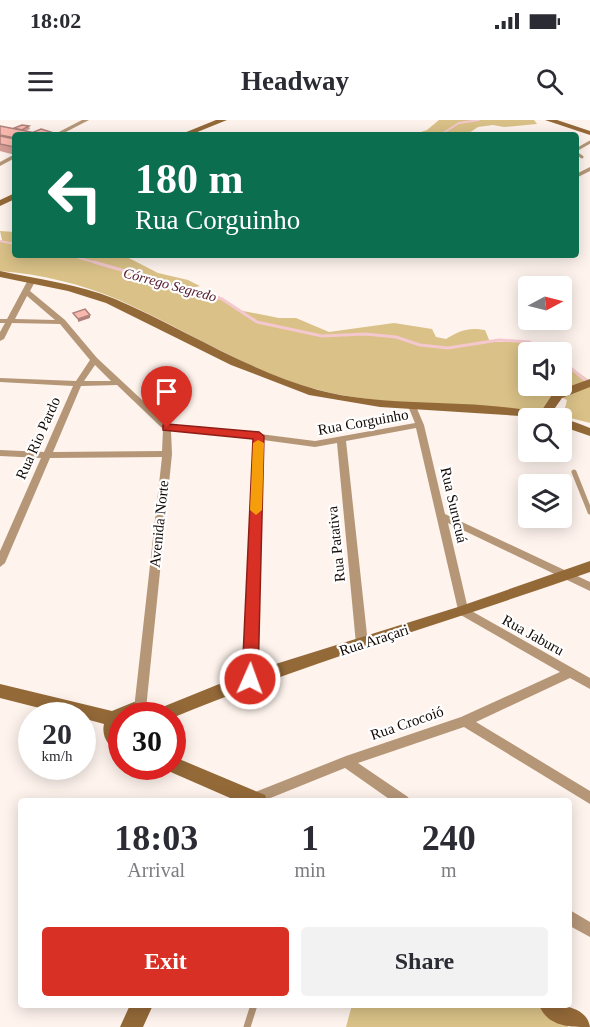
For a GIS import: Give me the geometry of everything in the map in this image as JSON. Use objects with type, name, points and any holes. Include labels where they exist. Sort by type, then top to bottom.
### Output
[{"type":"street","points":[[62,132],[86,120]]},
{"type":"street","points":[[191,132],[223,120]]},
{"type":"street","points":[[549,120],[590,133]]},
{"type":"street","points":[[0,276],[28,284],[69,288],[110,302],[243,367],[286,384],[338,398],[518,414]]},
{"type":"street","points":[[0,339],[28,284]]},
{"type":"street","points":[[28,284],[94,360],[167,428]]},
{"type":"street","points":[[0,321],[62,322]]},
{"type":"street","name":"Rua Rio Pardo","points":[[0,563],[5,538],[47,455],[78,384],[94,360]]},
{"type":"street","points":[[0,380],[78,384],[117,383]]},
{"type":"street","points":[[551,408],[558,395],[585,384]]},
{"type":"street","name":"Rua Surucuá","points":[[412,406],[420,425],[463,611]]},
{"type":"street","name":"Rua Corguinho","points":[[167,428],[259,436],[315,444],[420,425]]},
{"type":"street","points":[[572,426],[590,432]]},
{"type":"street","name":"Avenida Norte","points":[[147,702],[167,454],[167,428]]},
{"type":"street","points":[[250,679],[259,436]]},
{"type":"street","name":"Rua Patativa","points":[[340,441],[362,645]]},
{"type":"street","points":[[0,453],[167,454]]},
{"type":"street","points":[[442,516],[590,587]]},
{"type":"street","name":"Rua Araçari","points":[[186,705],[250,679],[362,645],[590,566]]},
{"type":"street","name":"Rua Jaburu","points":[[463,611],[590,684]]},
{"type":"street","name":"Rua Crocoió","points":[[259,798],[346,762],[465,721],[570,673]]},
{"type":"street","points":[[0,692],[108,717]]},
{"type":"street","points":[[465,721],[590,798]]},
{"type":"street","points":[[346,762],[399,798]]},
{"type":"street","points":[[186,770],[249,798]]},
{"type":"street","points":[[572,918],[590,930]]},
{"type":"street","points":[[131,1027],[140,1008]]},
{"type":"street","points":[[554,1008],[580,1027]]},
{"type":"lane","points":[[574,472],[590,512]]},
{"type":"lane","points":[[248,1027],[253,1008]]},
{"type":"shaded area","points":[[439,120],[534,120],[537,124],[504,127],[493,125],[478,127],[470,132],[421,132]]},
{"type":"shaded area","points":[[0,231],[12,232],[12,258],[129,258],[158,273],[188,280],[200,286],[187,289],[222,299],[238,310],[279,318],[296,318],[329,332],[394,323],[432,329],[436,337],[446,339],[460,331],[485,330],[490,342],[518,342],[518,396],[556,396],[547,408],[518,410],[387,401],[325,392],[250,365],[105,294],[61,281],[0,271],[0,241],[2,240]]},
{"type":"shaded area","points":[[572,368],[590,381],[590,423],[572,418],[572,408],[565,408],[567,400],[559,396],[572,396]]},
{"type":"shaded area","points":[[351,1008],[543,1008],[569,1027],[346,1027]]},
{"type":"building","points":[[22,125],[29,126],[22,130],[14,128]]},
{"type":"building","points":[[0,126],[31,132],[12,132],[12,137],[0,135]]},
{"type":"building","points":[[41,129],[51,132],[34,132]]},
{"type":"building","points":[[0,136],[12,138],[12,147],[0,144]]},
{"type":"building","points":[[85,309],[90,315],[78,319],[73,313]]},
{"type":"waterway","points":[[445,132],[459,123],[479,120]]},
{"type":"waterway","name":"Córrego Segredo","points":[[0,241],[12,243]]},
{"type":"waterway","name":"Córrego Segredo","points":[[79,258],[100,264]]},
{"type":"waterway","name":"Córrego Segredo","points":[[94,262],[142,276],[159,285],[203,292],[222,299],[257,322],[322,336],[365,334],[396,337],[420,345],[448,348],[499,340],[529,342]]},
{"type":"waterway","name":"Córrego Segredo","points":[[572,369],[590,384]]},
{"type":"slow traffic","points":[[256,510],[258,443]]},
{"type":"route","points":[[167,428],[259,436],[250,679]]}]
